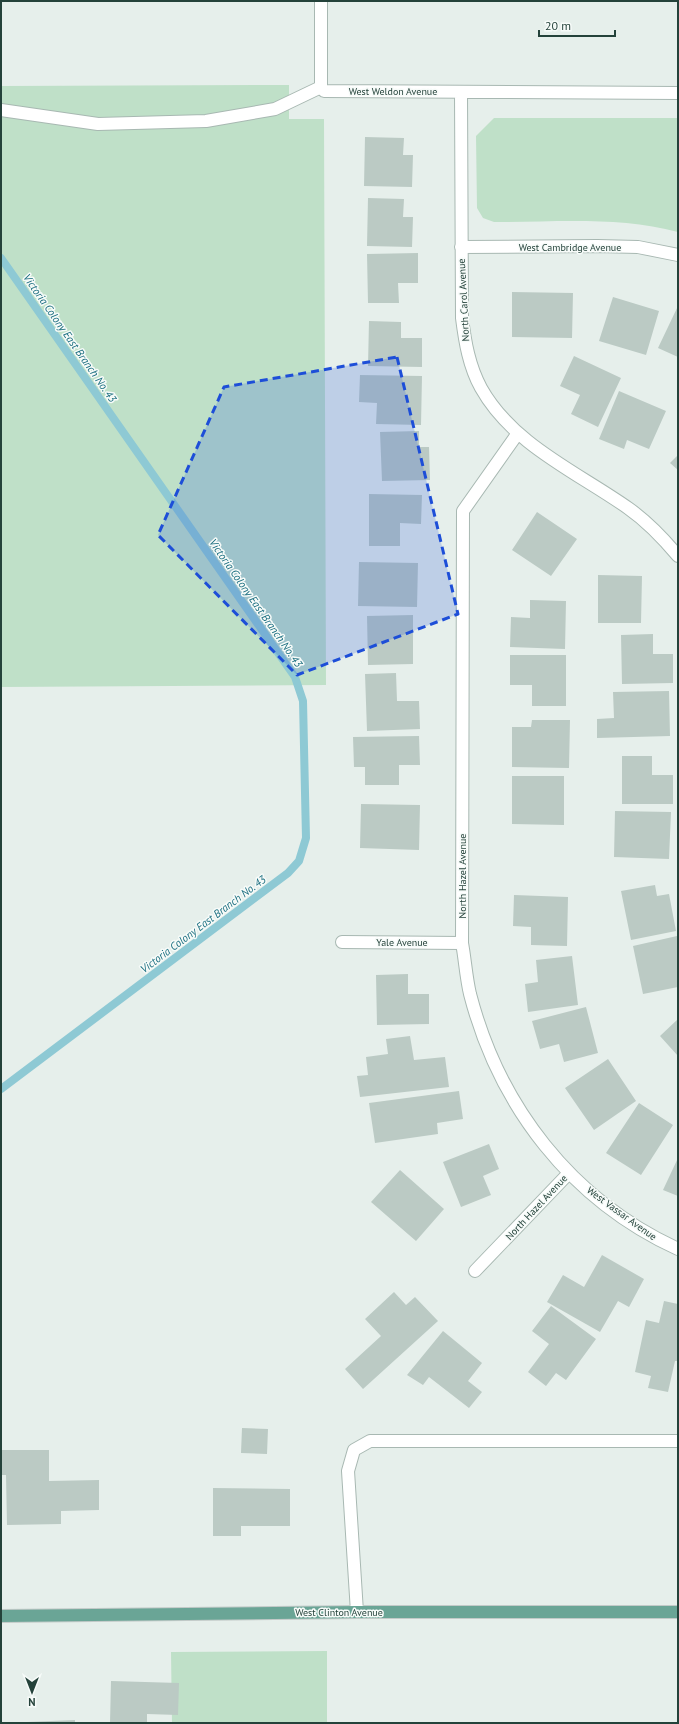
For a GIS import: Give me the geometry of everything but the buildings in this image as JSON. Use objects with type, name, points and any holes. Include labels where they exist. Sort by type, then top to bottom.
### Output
[{"type":"main road","name":"West Clinton Avenue","points":[[1,1616],[357,1612],[678,1612]]},
{"type":"street","points":[[1,110],[98,124],[206,121],[275,109],[322,89],[320,1]]},
{"type":"street","name":"West Weldon Avenue","points":[[322,89],[461,92],[678,93]]},
{"type":"street","name":"North Carol Avenue","points":[[461,92],[462,318],[466,351],[481,388],[498,412],[518,433],[545,454],[628,508],[656,530],[678,556]]},
{"type":"street","name":"West Cambridge Avenue","points":[[461,247],[638,247],[678,255]]},
{"type":"street","name":"North Hazel Avenue","points":[[475,1271],[569,1173],[538,1138],[511,1099],[487,1048],[470,993],[462,942],[463,511],[518,433]]},
{"type":"street","name":"Yale Avenue","points":[[342,942],[462,942]]},
{"type":"street","name":"West Vassar Avenue","points":[[569,1173],[599,1199],[633,1224],[659,1240],[678,1249]]},
{"type":"street","points":[[357,1612],[348,1471],[354,1450],[370,1441],[678,1441]]},
{"type":"highlighted area","points":[[397,357],[458,614],[297,675],[158,535],[224,387]]},
{"type":"green space","points":[[289,85],[289,119],[324,119],[326,685],[1,687],[1,86]]},
{"type":"green space","points":[[494,118],[678,118],[678,232],[656,227],[610,222],[494,222],[483,218],[477,208],[476,136]]},
{"type":"green space","points":[[327,1651],[327,1723],[172,1723],[171,1652]]},
{"type":"waterway","name":"Victoria Colony East Branch No. 43","points":[[1,258],[295,677],[303,701],[306,838],[299,861],[288,873],[1,1089]]}]
